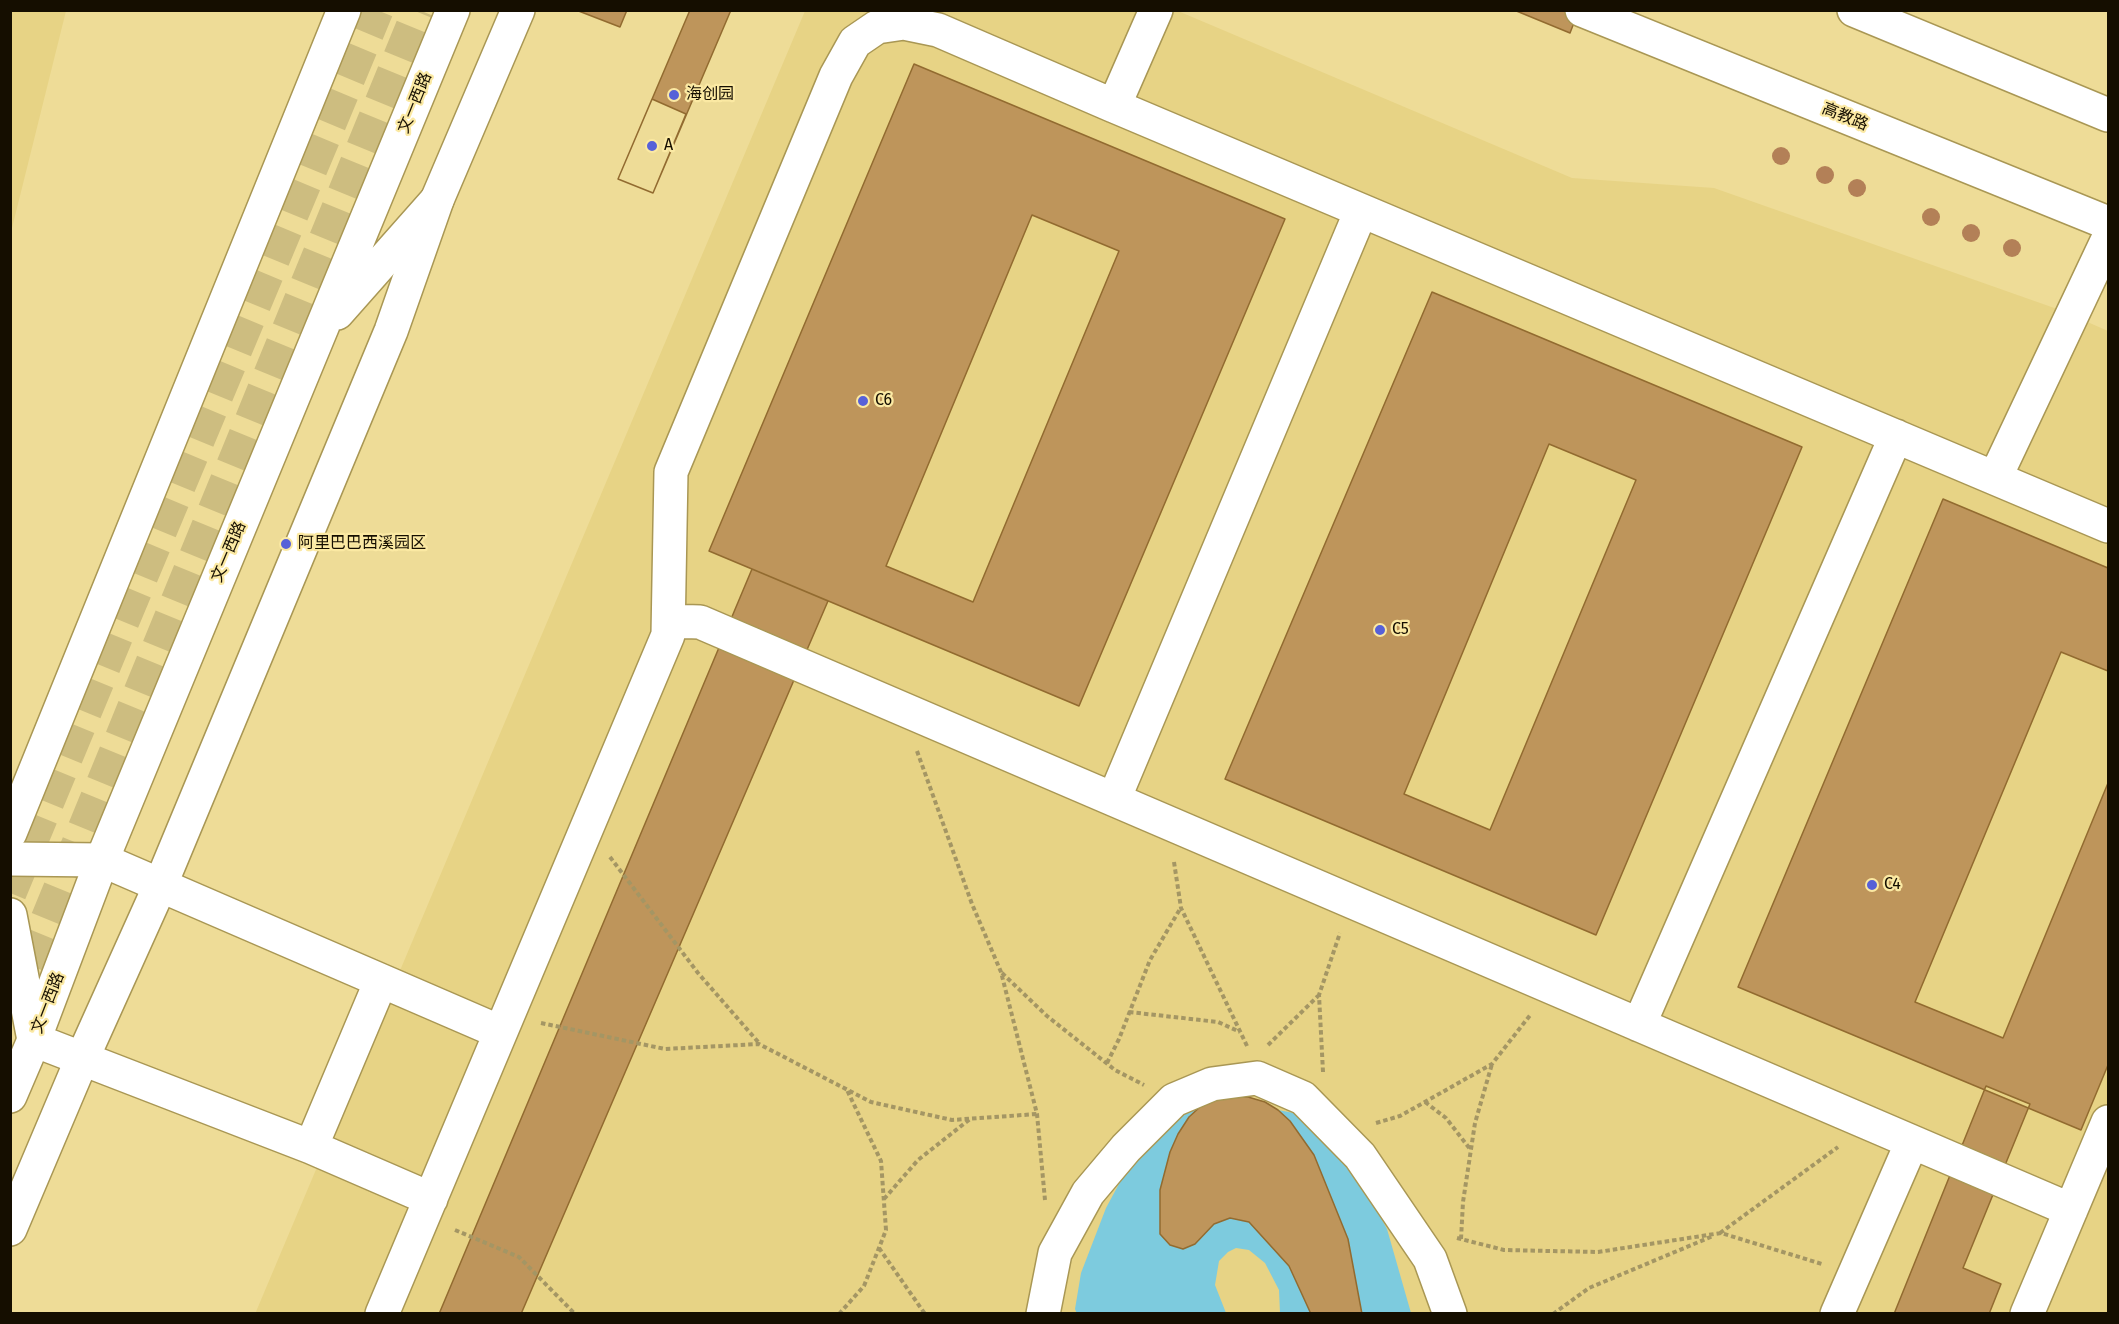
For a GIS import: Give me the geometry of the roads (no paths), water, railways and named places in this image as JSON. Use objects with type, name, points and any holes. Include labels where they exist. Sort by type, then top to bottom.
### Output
[{"type":"street","points":[[10,833],[344,10]]},
{"type":"street","name":"文一西路","points":[[10,1096],[34,1040],[102,860],[453,10]]},
{"type":"street","points":[[10,1229],[82,1059],[160,886],[391,331],[437,200],[518,10]]},
{"type":"street","points":[[1114,106],[1156,10]]},
{"type":"street","name":"高教路","points":[[1582,10],[2109,223]]},
{"type":"street","points":[[1854,10],[2109,115]]},
{"type":"street","points":[[382,1314],[668,635],[671,472],[836,76],[855,42],[877,27],[904,23],[938,30],[2109,526]]},
{"type":"street","points":[[320,332],[437,200]]},
{"type":"street","points":[[1114,800],[1361,211]]},
{"type":"street","points":[[1995,478],[2109,239]]},
{"type":"street","points":[[1639,1025],[1896,436]]},
{"type":"street","points":[[669,621],[700,622],[2071,1210]]},
{"type":"street","points":[[10,859],[102,860],[381,981],[504,1024]]},
{"type":"street","points":[[10,915],[34,1040],[311,1147],[427,1208]]},
{"type":"street","points":[[311,1147],[381,981]]},
{"type":"street","points":[[1043,1314],[1055,1252],[1088,1193],[1126,1148],[1174,1100],[1255,1069],[1302,1098],[1360,1156],[1430,1259],[1450,1314]]},
{"type":"street","points":[[2027,1314],[2109,1122]]},
{"type":"street","points":[[1838,1314],[1912,1142]]},
{"type":"water","points":[[1201,1106],[1189,1117],[1170,1152],[1160,1190],[1160,1234],[1170,1245],[1183,1249],[1195,1244],[1214,1224],[1230,1218],[1249,1222],[1289,1266],[1311,1313],[1280,1313],[1279,1290],[1265,1263],[1249,1250],[1236,1248],[1219,1261],[1215,1285],[1226,1313],[1077,1314],[1075,1309],[1081,1273],[1106,1208],[1127,1169],[1154,1139],[1186,1113]]},
{"type":"water","points":[[1278,1110],[1294,1113],[1328,1141],[1358,1175],[1387,1229],[1411,1313],[1362,1313],[1348,1239],[1314,1155],[1290,1121]]},
{"type":"tunnel","points":[[10,893],[377,10]]},
{"type":"tunnel","points":[[10,1010],[419,10]]},
{"type":"place","name":"海创园","points":[[674,95]]},
{"type":"place","name":"A","points":[[652,146]]},
{"type":"place","name":"C6","points":[[863,401]]},
{"type":"place","name":"阿里巴巴西溪园区","points":[[286,544]]},
{"type":"place","name":"C5","points":[[1380,630]]},
{"type":"place","name":"C4","points":[[1872,885]]}]
